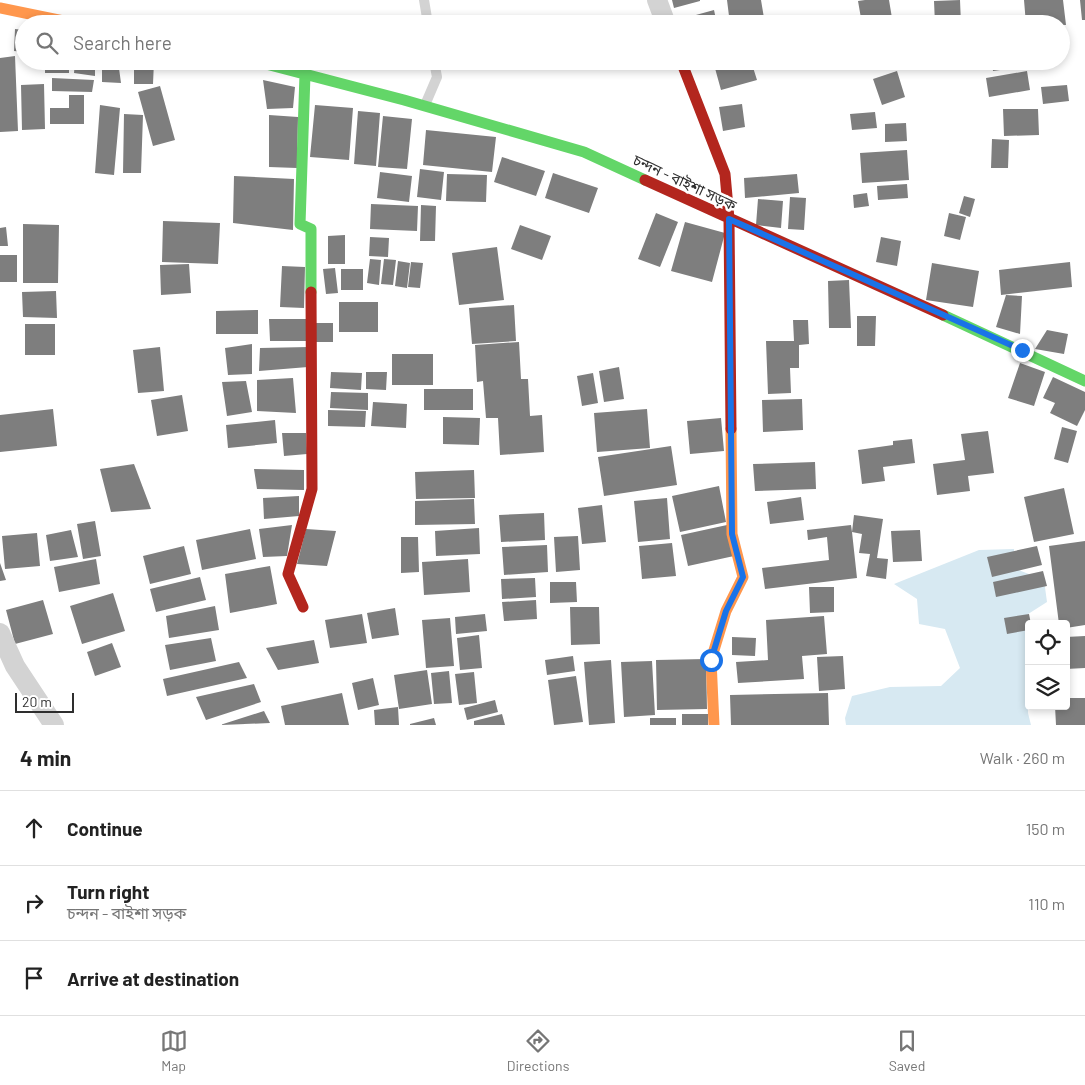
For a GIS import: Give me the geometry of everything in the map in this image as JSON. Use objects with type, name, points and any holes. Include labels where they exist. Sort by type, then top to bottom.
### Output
[{"type":"street","points":[[657,0],[663,15]]},
{"type":"street","points":[[0,8],[34,15]]},
{"type":"street","name":"চন্দন - বাইশা সড়ক","points":[[289,70],[425,106],[584,152],[1022,350],[1085,381]]},
{"type":"street","points":[[685,70],[725,174],[729,219],[732,534],[743,577],[726,611],[711,660],[714,725]]},
{"type":"street","points":[[303,606],[288,574],[312,489],[311,230],[300,224],[304,74]]},
{"type":"street","points":[[0,633],[15,666],[54,725]]},
{"type":"lane","points":[[424,0],[426,15]]},
{"type":"lane","points":[[425,106],[437,77],[436,70]]},
{"type":"shaded area","points":[[1014,549],[1016,569],[1044,580],[1047,602],[1025,616],[1025,710],[1028,710],[1031,725],[846,725],[845,718],[852,696],[890,687],[941,686],[960,668],[945,629],[919,624],[917,599],[894,584],[979,550]]},
{"type":"building","points":[[672,0],[700,0],[700,1],[674,8]]},
{"type":"building","points":[[727,0],[761,0],[764,15],[729,15]]},
{"type":"building","points":[[889,0],[892,15],[860,15],[858,1]]},
{"type":"building","points":[[960,0],[961,15],[935,15],[934,1]]},
{"type":"building","points":[[1024,0],[1063,0],[1065,15],[1025,15]]},
{"type":"building","points":[[1080,0],[1085,0],[1085,20],[1082,20]]},
{"type":"building","points":[[714,10],[715,15],[696,15]]},
{"type":"building","points":[[15,56],[18,131],[0,132],[0,58]]},
{"type":"building","points":[[45,70],[69,70],[69,73],[45,73]]},
{"type":"building","points":[[74,70],[95,70],[95,76],[74,73]]},
{"type":"building","points":[[102,70],[119,70],[121,83],[102,82]]},
{"type":"building","points":[[134,70],[154,70],[153,84],[134,84]]},
{"type":"building","points":[[715,70],[754,70],[757,80],[721,90]]},
{"type":"building","points":[[897,71],[905,97],[882,105],[873,79]]},
{"type":"building","points":[[1027,71],[1030,90],[989,97],[986,78]]},
{"type":"building","points":[[52,78],[94,80],[92,92],[52,91]]},
{"type":"building","points":[[263,80],[295,87],[293,108],[267,109]]},
{"type":"building","points":[[44,84],[45,129],[22,130],[21,85]]},
{"type":"building","points":[[1067,85],[1069,101],[1043,104],[1041,87]]},
{"type":"building","points":[[160,86],[175,140],[153,146],[138,92]]},
{"type":"building","points":[[69,95],[84,95],[84,124],[50,124],[50,108],[69,108]]},
{"type":"building","points":[[742,104],[745,127],[723,131],[719,107]]},
{"type":"building","points":[[100,105],[120,108],[114,175],[95,173]]},
{"type":"building","points":[[315,105],[353,108],[349,160],[310,157]]},
{"type":"building","points":[[1003,109],[1038,109],[1039,135],[1004,136]]},
{"type":"building","points":[[358,111],[380,113],[376,166],[354,164]]},
{"type":"building","points":[[875,112],[877,128],[852,130],[850,114]]},
{"type":"building","points":[[124,114],[143,115],[141,173],[123,173]]},
{"type":"building","points":[[269,115],[298,117],[297,168],[269,167]]},
{"type":"building","points":[[383,116],[412,119],[407,169],[378,167]]},
{"type":"building","points":[[906,123],[907,141],[885,142],[885,124]]},
{"type":"building","points":[[426,130],[496,137],[492,172],[423,165]]},
{"type":"building","points":[[992,139],[1009,140],[1008,168],[991,168]]},
{"type":"building","points":[[907,150],[909,180],[862,183],[860,153]]},
{"type":"building","points":[[502,157],[545,171],[536,196],[494,182]]},
{"type":"building","points":[[420,169],[444,172],[441,200],[417,197]]},
{"type":"building","points":[[380,172],[412,176],[409,202],[377,198]]},
{"type":"building","points":[[553,173],[598,188],[589,213],[545,198]]},
{"type":"building","points":[[447,174],[487,175],[486,202],[446,201]]},
{"type":"building","points":[[797,174],[799,193],[745,198],[744,178]]},
{"type":"building","points":[[234,176],[294,179],[293,230],[233,223]]},
{"type":"building","points":[[907,184],[908,198],[878,200],[877,186]]},
{"type":"building","points":[[867,193],[869,206],[854,208],[853,195]]},
{"type":"building","points":[[964,196],[975,199],[970,217],[959,213]]},
{"type":"building","points":[[790,197],[806,198],[804,230],[788,229]]},
{"type":"building","points":[[758,199],[783,201],[781,228],[756,225]]},
{"type":"building","points":[[371,204],[418,206],[417,231],[370,229]]},
{"type":"building","points":[[421,205],[436,206],[435,241],[420,241]]},
{"type":"building","points":[[656,213],[678,222],[660,267],[638,259]]},
{"type":"building","points":[[949,213],[966,217],[960,240],[944,236]]},
{"type":"building","points":[[163,221],[220,223],[218,264],[162,262]]},
{"type":"building","points":[[685,222],[725,233],[712,282],[671,271]]},
{"type":"building","points":[[23,224],[59,225],[58,283],[23,283]]},
{"type":"building","points":[[520,225],[551,236],[542,260],[511,249]]},
{"type":"building","points":[[6,227],[8,246],[0,246],[0,228]]},
{"type":"building","points":[[345,235],[345,264],[328,264],[328,236]]},
{"type":"building","points":[[370,237],[389,238],[388,257],[369,256]]},
{"type":"building","points":[[881,237],[901,241],[897,266],[876,262]]},
{"type":"building","points":[[497,247],[504,300],[459,305],[452,253]]},
{"type":"building","points":[[0,255],[17,255],[17,282],[0,282]]},
{"type":"building","points":[[370,259],[381,260],[379,285],[367,283]]},
{"type":"building","points":[[384,259],[396,260],[393,285],[381,284]]},
{"type":"building","points":[[398,261],[410,263],[407,288],[395,286]]},
{"type":"building","points":[[411,262],[423,263],[420,288],[408,287]]},
{"type":"building","points":[[1070,262],[1072,287],[1001,295],[999,270]]},
{"type":"building","points":[[932,263],[979,271],[973,307],[926,300]]},
{"type":"building","points":[[189,264],[191,293],[161,295],[160,265]]},
{"type":"building","points":[[282,266],[305,267],[304,308],[280,307]]},
{"type":"building","points":[[335,268],[338,293],[326,294],[323,269]]},
{"type":"building","points":[[341,269],[363,269],[363,290],[341,290]]},
{"type":"building","points":[[849,280],[851,328],[829,328],[828,281]]},
{"type":"building","points":[[56,291],[57,318],[23,317],[22,292]]},
{"type":"building","points":[[1006,295],[1022,296],[1020,334],[996,327]]},
{"type":"building","points":[[339,302],[378,302],[378,332],[339,332]]},
{"type":"building","points":[[514,305],[516,341],[472,344],[469,308]]},
{"type":"building","points":[[258,310],[258,334],[216,334],[216,311]]},
{"type":"building","points":[[857,316],[876,316],[875,346],[857,346]]},
{"type":"building","points":[[269,319],[307,319],[307,341],[270,341]]},
{"type":"building","points":[[793,320],[808,320],[809,344],[799,345],[799,368],[790,368],[791,393],[768,394],[766,341],[794,341]]},
{"type":"building","points":[[315,323],[333,323],[333,342],[315,342]]},
{"type":"building","points":[[25,324],[55,324],[55,355],[25,355]]},
{"type":"building","points":[[1047,330],[1068,334],[1064,354],[1035,349]]},
{"type":"building","points":[[519,342],[521,379],[528,379],[530,416],[542,415],[544,452],[500,455],[498,418],[486,418],[483,381],[477,382],[475,345]]},
{"type":"building","points":[[252,344],[252,374],[228,375],[225,348]]},
{"type":"building","points":[[160,347],[164,391],[138,393],[133,350]]},
{"type":"building","points":[[309,347],[308,367],[259,371],[260,348]]},
{"type":"building","points":[[392,354],[433,354],[433,385],[392,385]]},
{"type":"building","points":[[1020,363],[1045,372],[1034,406],[1008,398]]},
{"type":"building","points":[[619,367],[624,399],[604,402],[599,371]]},
{"type":"building","points":[[331,372],[362,373],[361,390],[330,388]]},
{"type":"building","points":[[366,372],[387,372],[386,390],[366,389]]},
{"type":"building","points":[[593,373],[598,403],[582,406],[577,376]]},
{"type":"building","points":[[1053,377],[1085,392],[1085,410],[1077,426],[1050,413],[1055,403],[1043,398]]},
{"type":"building","points":[[293,378],[296,413],[257,411],[257,380]]},
{"type":"building","points":[[246,381],[252,412],[227,416],[222,382]]},
{"type":"building","points":[[424,389],[473,389],[473,410],[424,410]]},
{"type":"building","points":[[331,392],[368,393],[368,410],[330,408]]},
{"type":"building","points":[[182,395],[188,431],[157,436],[151,400]]},
{"type":"building","points":[[802,399],[803,430],[763,432],[762,400]]},
{"type":"building","points":[[373,402],[407,404],[406,428],[371,426]]},
{"type":"building","points":[[53,409],[57,446],[0,452],[0,415]]},
{"type":"building","points":[[647,409],[650,448],[597,452],[594,413]]},
{"type":"building","points":[[328,410],[366,411],[365,427],[328,426]]},
{"type":"building","points":[[443,417],[480,418],[479,445],[443,444]]},
{"type":"building","points":[[721,418],[724,451],[690,454],[687,421]]},
{"type":"building","points":[[275,420],[277,443],[228,448],[226,425]]},
{"type":"building","points":[[1062,427],[1077,431],[1068,463],[1054,459]]},
{"type":"building","points":[[988,431],[994,473],[968,476],[970,491],[937,495],[933,464],[965,460],[961,434]]},
{"type":"building","points":[[282,433],[306,433],[307,454],[284,456]]},
{"type":"building","points":[[912,439],[915,463],[883,467],[885,481],[862,484],[858,450],[893,445],[893,441]]},
{"type":"building","points":[[671,446],[677,485],[604,496],[598,457]]},
{"type":"building","points":[[815,462],[816,489],[755,491],[753,464]]},
{"type":"building","points":[[134,464],[151,509],[111,512],[100,469]]},
{"type":"building","points":[[254,469],[304,470],[304,490],[257,489]]},
{"type":"building","points":[[474,470],[475,498],[416,499],[415,472]]},
{"type":"building","points":[[719,486],[726,522],[680,532],[672,496]]},
{"type":"building","points":[[1064,488],[1074,534],[1034,542],[1024,497]]},
{"type":"building","points":[[299,496],[299,516],[264,519],[263,498]]},
{"type":"building","points":[[801,497],[804,520],[770,524],[767,502]]},
{"type":"building","points":[[667,498],[670,539],[638,542],[634,501]]},
{"type":"building","points":[[474,499],[475,524],[415,525],[415,501]]},
{"type":"building","points":[[602,505],[606,542],[582,544],[578,508]]},
{"type":"building","points":[[544,513],[545,540],[501,542],[499,515]]},
{"type":"building","points":[[854,515],[883,519],[877,558],[888,559],[886,579],[866,576],[870,554],[859,553],[862,534],[852,532]]},
{"type":"building","points":[[95,521],[101,556],[83,559],[77,524]]},
{"type":"building","points":[[292,525],[287,556],[263,557],[259,529]]},
{"type":"building","points":[[727,525],[734,556],[688,566],[681,535]]},
{"type":"building","points":[[851,525],[857,578],[765,589],[762,568],[829,560],[827,537],[808,540],[807,530]]},
{"type":"building","points":[[479,528],[480,554],[436,556],[435,531]]},
{"type":"building","points":[[250,529],[256,559],[202,570],[196,540]]},
{"type":"building","points":[[306,529],[336,531],[327,566],[297,564]]},
{"type":"building","points":[[71,530],[78,557],[50,561],[46,535]]},
{"type":"building","points":[[920,530],[922,561],[893,562],[891,531]]},
{"type":"building","points":[[37,533],[40,566],[5,569],[2,536]]},
{"type":"building","points":[[578,536],[580,570],[556,572],[554,537]]},
{"type":"building","points":[[401,537],[418,537],[419,572],[401,573]]},
{"type":"building","points":[[1085,541],[1085,625],[1070,627],[1070,620],[1058,620],[1049,546]]},
{"type":"building","points":[[672,543],[676,576],[642,579],[639,546]]},
{"type":"building","points":[[547,545],[548,572],[504,575],[502,547]]},
{"type":"building","points":[[184,546],[191,574],[150,584],[143,556]]},
{"type":"building","points":[[1037,546],[1042,565],[992,577],[987,557]]},
{"type":"building","points":[[96,559],[100,584],[59,592],[54,567]]},
{"type":"building","points":[[468,559],[470,592],[424,595],[422,562]]},
{"type":"building","points":[[0,563],[6,580],[0,581]]},
{"type":"building","points":[[270,566],[277,604],[230,613],[225,574]]},
{"type":"building","points":[[1043,571],[1047,586],[996,597],[993,582]]},
{"type":"building","points":[[200,577],[206,600],[156,612],[150,589]]},
{"type":"building","points":[[535,578],[536,597],[502,599],[501,579]]},
{"type":"building","points":[[550,582],[576,582],[577,602],[550,603]]},
{"type":"building","points":[[809,587],[834,587],[834,612],[810,613]]},
{"type":"building","points":[[113,593],[125,631],[82,644],[70,606]]},
{"type":"building","points":[[43,600],[53,634],[15,644],[6,610]]},
{"type":"building","points":[[536,600],[537,619],[504,621],[502,602]]},
{"type":"building","points":[[215,606],[219,630],[169,638],[166,616]]},
{"type":"building","points":[[570,607],[599,607],[600,644],[571,645]]},
{"type":"building","points":[[395,608],[399,635],[372,639],[367,613]]},
{"type":"building","points":[[362,614],[367,643],[330,648],[325,620]]},
{"type":"building","points":[[485,614],[487,631],[456,634],[455,617]]},
{"type":"building","points":[[1029,614],[1030,620],[1025,620],[1025,631],[1007,634],[1004,618]]},
{"type":"building","points":[[824,616],[827,654],[802,656],[804,679],[738,683],[736,662],[768,660],[766,620]]},
{"type":"building","points":[[450,618],[454,666],[426,668],[422,620]]},
{"type":"building","points":[[479,635],[482,668],[460,670],[457,638]]},
{"type":"building","points":[[1085,636],[1085,668],[1070,669],[1070,637]]},
{"type":"building","points":[[732,637],[756,638],[755,656],[732,655]]},
{"type":"building","points":[[211,638],[216,661],[170,670],[165,645]]},
{"type":"building","points":[[314,640],[319,663],[278,670],[266,648]]},
{"type":"building","points":[[112,643],[121,667],[95,676],[87,652]]},
{"type":"building","points":[[573,656],[575,671],[547,675],[545,660]]},
{"type":"building","points":[[843,656],[845,689],[819,691],[817,657]]},
{"type":"building","points":[[706,659],[707,709],[657,710],[656,660]]},
{"type":"building","points":[[611,660],[615,723],[589,725],[584,662]]},
{"type":"building","points":[[652,661],[655,715],[624,717],[621,662]]},
{"type":"building","points":[[239,662],[247,678],[167,696],[163,679]]},
{"type":"building","points":[[427,670],[432,704],[399,709],[394,675]]},
{"type":"building","points":[[449,671],[452,703],[434,704],[431,673]]},
{"type":"building","points":[[474,672],[477,703],[459,705],[455,674]]},
{"type":"building","points":[[576,676],[583,722],[554,725],[548,680]]},
{"type":"building","points":[[373,678],[379,705],[358,710],[352,683]]},
{"type":"building","points":[[254,684],[261,702],[206,720],[196,697]]},
{"type":"building","points":[[342,693],[349,725],[285,725],[281,706]]},
{"type":"building","points":[[828,693],[829,725],[731,725],[730,695]]},
{"type":"building","points":[[1070,698],[1085,698],[1085,725],[1056,725],[1055,710],[1070,710]]},
{"type":"building","points":[[495,700],[498,712],[467,720],[464,708]]},
{"type":"building","points":[[398,707],[399,725],[375,725],[374,710]]},
{"type":"building","points":[[264,711],[270,723],[220,725]]},
{"type":"building","points":[[502,714],[505,725],[474,725],[474,721]]},
{"type":"building","points":[[682,714],[708,714],[708,725],[682,725]]},
{"type":"building","points":[[434,718],[436,725],[410,725],[410,724]]},
{"type":"building","points":[[650,718],[676,718],[676,725],[650,725]]},
{"type":"traffic: fast","points":[[289,70],[404,100],[584,152],[645,180]]},
{"type":"traffic: fast","points":[[305,74],[300,224],[311,229],[311,292]]},
{"type":"traffic: fast","points":[[943,315],[1085,381]]},
{"type":"traffic: slow","points":[[0,8],[34,15]]},
{"type":"traffic: slow","points":[[714,725],[711,660],[726,611],[743,577],[732,534],[731,429]]},
{"type":"traffic: jam","points":[[685,70],[725,174],[729,219],[731,429]]},
{"type":"traffic: jam","points":[[645,180],[943,315]]},
{"type":"traffic: jam","points":[[303,607],[288,574],[312,489],[311,292]]},
{"type":"route","points":[[711,660],[726,611],[743,577],[732,534],[729,219],[1022,350]]}]
